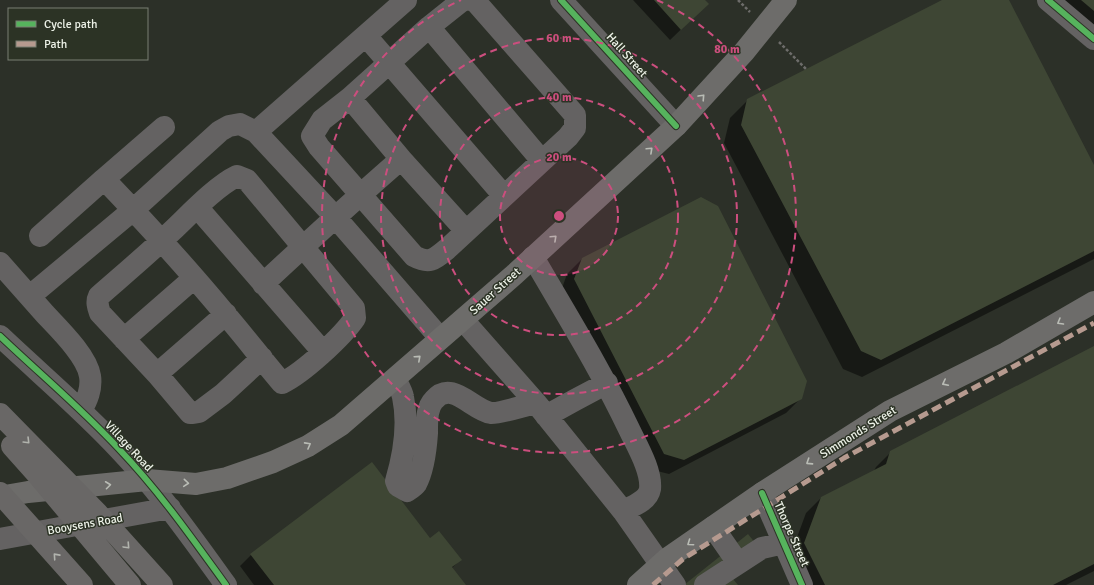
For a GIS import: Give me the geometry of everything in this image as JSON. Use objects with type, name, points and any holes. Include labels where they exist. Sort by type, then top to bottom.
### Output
[{"type":"highway","points":[[0,414],[92,509],[162,585]]},
{"type":"highway","points":[[0,433],[37,474],[130,585]]},
{"type":"highway","points":[[0,493],[82,585]]},
{"type":"main road","name":"Sauer Street","points":[[147,480],[196,484],[227,478],[273,462],[308,446],[341,425],[440,338],[463,320],[676,126],[744,52],[786,0]]},
{"type":"main road","name":"Simmonds Street","points":[[638,585],[668,558],[762,493],[890,411],[1006,353],[1094,302]]},
{"type":"main road","points":[[0,498],[28,492],[147,480]]},
{"type":"street","points":[[256,132],[406,0]]},
{"type":"street","points":[[463,0],[429,27],[350,98],[322,120],[312,136],[318,147],[414,256],[423,261],[431,260],[438,256],[568,137],[575,128],[575,115],[504,33],[475,1],[471,0]]},
{"type":"street","name":"Hall Street","points":[[561,0],[676,126]]},
{"type":"street","points":[[1048,0],[1094,39]]},
{"type":"street","points":[[429,27],[542,161]]},
{"type":"street","points":[[366,36],[504,196]]},
{"type":"street","points":[[350,98],[401,160],[466,231]]},
{"type":"street","points":[[30,296],[133,210],[220,131],[229,126],[240,124],[256,132],[336,218],[440,338]]},
{"type":"street","points":[[40,236],[164,127]]},
{"type":"street","points":[[263,284],[336,218],[360,194],[401,160]]},
{"type":"street","points":[[104,179],[162,241],[226,314],[282,382],[289,380],[302,370],[350,326],[355,318],[354,308],[247,180],[237,176],[229,179],[162,241],[97,299],[100,313],[157,374],[190,413],[193,414],[199,412],[223,394],[262,358]]},
{"type":"street","points":[[197,208],[323,352]]},
{"type":"street","points":[[533,257],[607,384],[643,457],[650,480],[650,491],[646,499],[623,511]]},
{"type":"street","points":[[0,263],[71,343],[82,359],[90,376],[90,390],[88,399],[81,411]]},
{"type":"street","points":[[124,339],[194,278]]},
{"type":"street","points":[[157,374],[226,314]]},
{"type":"street","points":[[463,320],[541,410],[623,511],[675,585]]},
{"type":"street","name":"Village Road","points":[[0,336],[81,411],[119,449],[170,508],[226,585]]},
{"type":"street","points":[[395,379],[403,395],[406,417],[405,438],[396,481],[398,486],[407,491],[416,485],[421,471],[428,418],[431,404],[435,399],[449,393],[458,394],[474,406],[492,413],[504,410],[541,410],[574,400],[607,384]]},
{"type":"street","points":[[504,410],[518,383]]},
{"type":"street","name":"Thorpe Street","points":[[762,493],[802,585]]},
{"type":"street","name":"Booysens Road","points":[[0,539],[170,508]]},
{"type":"street","points":[[713,527],[738,563]]},
{"type":"street","points":[[705,585],[762,548],[784,542]]},
{"type":"building","points":[[654,0],[705,0],[709,4],[681,30]]},
{"type":"building","points":[[942,0],[1009,0],[1094,165],[1094,251],[881,360],[861,351],[741,125],[747,99]]},
{"type":"building","points":[[1081,0],[1094,0],[1094,11]]},
{"type":"building","points":[[701,197],[718,206],[807,381],[802,399],[684,460],[664,454],[574,279],[582,258]]},
{"type":"building","points":[[1094,346],[1094,564],[1053,585],[825,585],[804,543],[821,497],[886,464],[890,451]]},
{"type":"building","points":[[372,462],[430,538],[439,531],[462,560],[452,567],[466,585],[274,585],[250,554]]},
{"type":"building","points":[[748,534],[764,554],[733,579],[738,585],[684,585]]},
{"type":"marked path","points":[[653,585],[683,559],[844,458],[1094,323]]},
{"type":"cycle path","points":[[561,0],[676,126]]},
{"type":"cycle path","points":[[1048,0],[1094,39]]},
{"type":"cycle path","points":[[0,336],[105,434],[134,465],[175,515],[226,585]]},
{"type":"cycle path","points":[[762,493],[802,585]]}]
